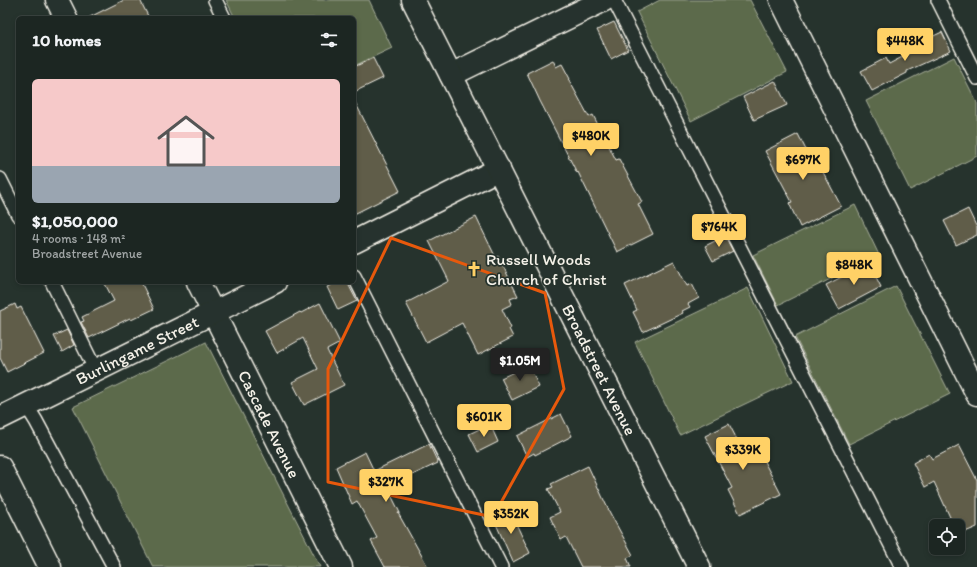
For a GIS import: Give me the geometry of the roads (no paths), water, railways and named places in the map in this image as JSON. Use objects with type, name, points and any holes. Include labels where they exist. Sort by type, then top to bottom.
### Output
[{"type":"street","points":[[57,0],[65,16]]},
{"type":"street","name":"Broadstreet Avenue","points":[[413,0],[699,567]]},
{"type":"street","points":[[451,75],[604,0]]},
{"type":"street","points":[[781,0],[977,394]]},
{"type":"street","points":[[356,241],[499,169]]},
{"type":"street","name":"Cascade Avenue","points":[[199,284],[341,567]]},
{"type":"street","name":"Burlingame Street","points":[[0,418],[271,284]]},
{"type":"street","points":[[0,467],[50,567]]},
{"type":"lane","points":[[215,0],[223,16]]},
{"type":"lane","points":[[614,0],[902,567]]},
{"type":"lane","points":[[938,0],[977,78]]},
{"type":"lane","points":[[0,179],[16,211]]},
{"type":"lane","points":[[356,280],[501,567]]},
{"type":"lane","points":[[53,284],[96,371]]},
{"type":"lane","points":[[26,405],[114,567]]},
{"type":"place","name":"Russell Woods Church of Christ","points":[[474,269]]}]
